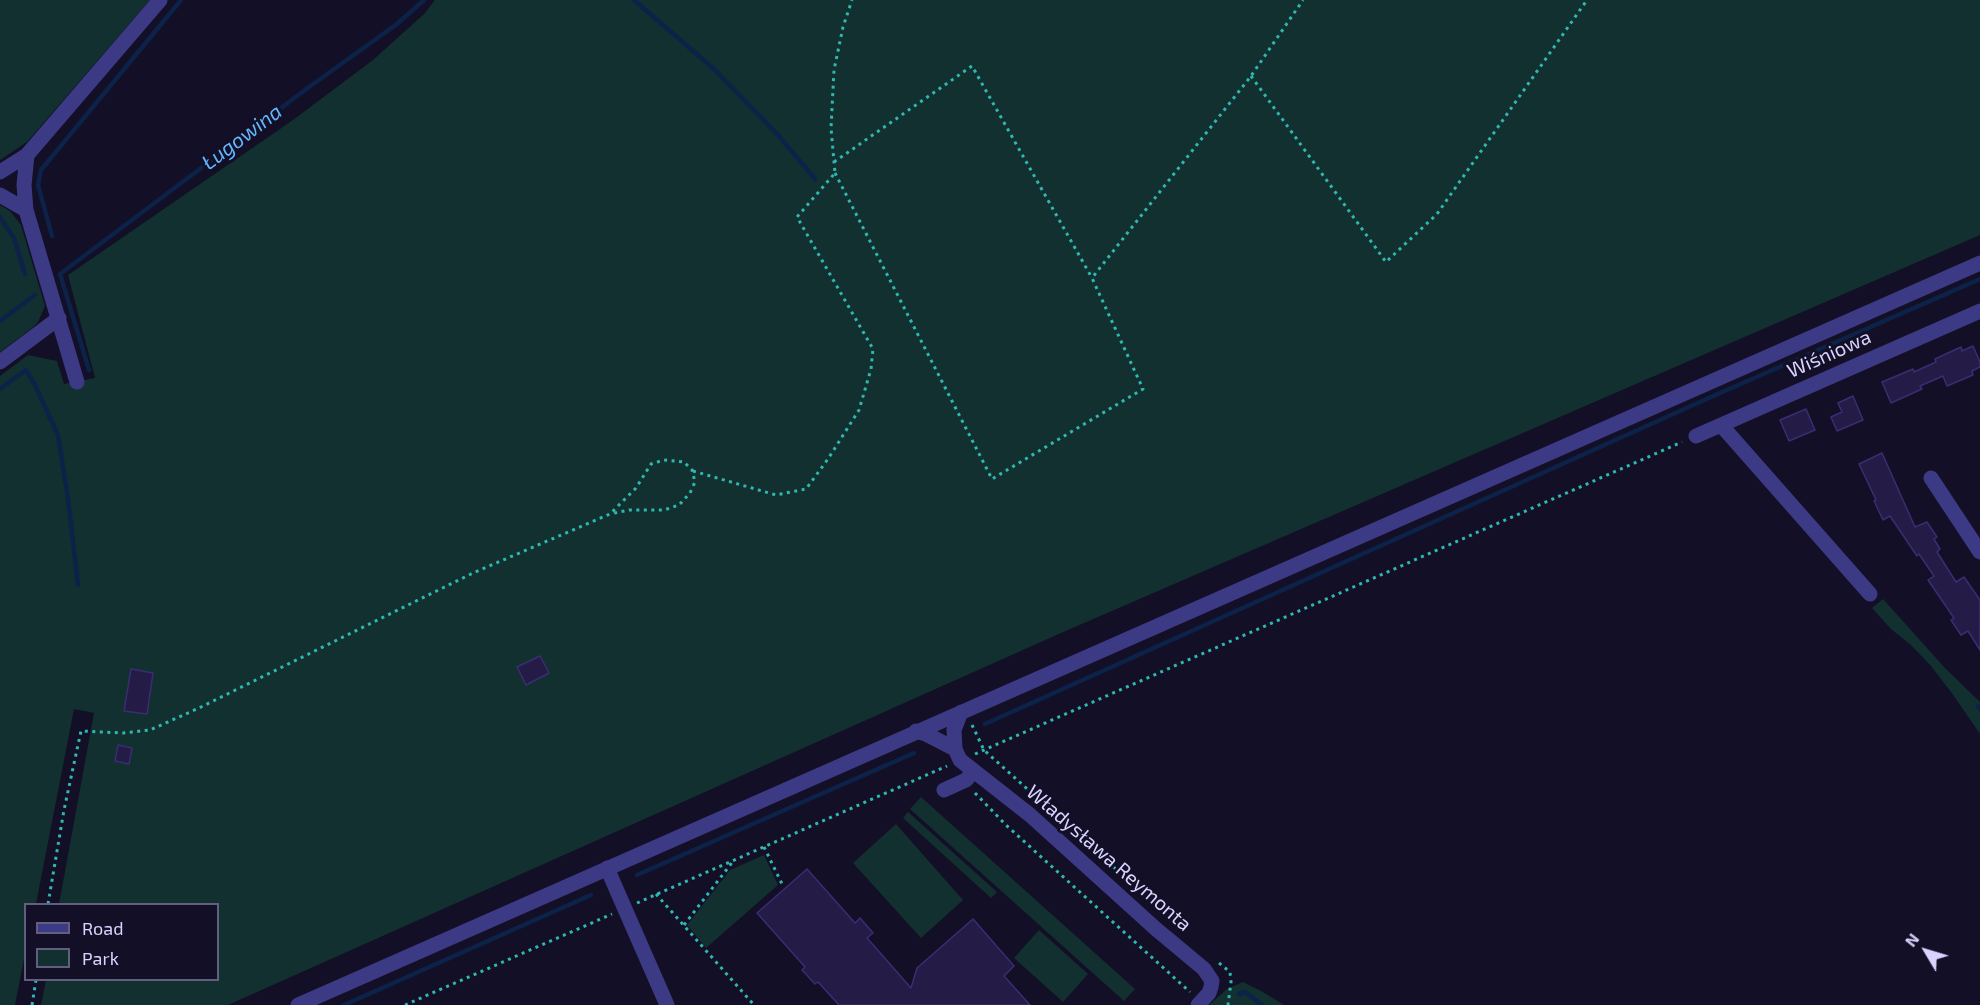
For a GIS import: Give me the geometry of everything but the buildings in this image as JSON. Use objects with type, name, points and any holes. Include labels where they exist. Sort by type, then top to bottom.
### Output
[{"type":"street","points":[[0,172],[27,155],[160,0]]},
{"type":"street","points":[[27,155],[24,185],[26,210],[77,382]]},
{"type":"street","points":[[0,195],[26,210]]},
{"type":"street","points":[[298,1005],[1980,263]]},
{"type":"street","name":"Wiśniowa","points":[[1696,436],[1980,311]]},
{"type":"street","points":[[0,362],[59,318]]},
{"type":"street","points":[[1721,425],[1870,594]]},
{"type":"street","points":[[1930,478],[1980,552]]},
{"type":"street","points":[[953,757],[955,725],[963,711]]},
{"type":"street","name":"Władysława Reymonta","points":[[916,731],[926,734],[1024,810],[1204,969],[1212,981],[1209,993],[1198,1005]]},
{"type":"street","points":[[944,790],[962,782],[974,771]]},
{"type":"street","points":[[607,868],[667,1005]]},
{"type":"path","points":[[834,162],[972,66],[1092,278],[1143,389],[992,479],[835,173],[834,162],[831,128],[834,70],[843,27],[852,0]]},
{"type":"path","points":[[1092,278],[1251,76],[1303,0]]},
{"type":"path","points":[[1251,76],[1386,262],[1437,214],[1587,0]]},
{"type":"path","points":[[610,514],[636,488],[651,464],[664,460],[684,462],[692,470],[776,495],[806,489],[828,459],[859,410],[872,369],[873,349],[796,217],[835,173]]},
{"type":"path","points":[[972,755],[1696,436]]},
{"type":"path","points":[[48,903],[64,810],[81,731],[123,733],[150,730],[473,573],[610,514],[629,510],[664,510],[679,505],[690,493],[694,482],[692,470]]},
{"type":"path","points":[[963,711],[984,750],[1186,933]]},
{"type":"path","points":[[405,1005],[944,767],[953,757]]},
{"type":"path","points":[[944,767],[1189,989]]},
{"type":"path","points":[[765,847],[782,884]]},
{"type":"path","points":[[684,925],[735,860]]},
{"type":"path","points":[[656,894],[754,1005]]},
{"type":"path","points":[[1212,956],[1230,972],[1228,1005]]},
{"type":"path","points":[[32,1005],[36,981]]},
{"type":"green space","points":[[0,0],[150,0],[27,142],[0,160]]},
{"type":"green space","points":[[435,0],[1980,0],[1980,235],[1061,633],[228,1005],[41,1005],[46,981],[219,981],[219,903],[59,903],[94,713],[74,709],[36,903],[24,903],[24,959],[15,1005],[0,1005],[0,376],[28,355],[57,361],[64,384],[95,378],[68,275],[293,120],[373,60],[424,14]]},
{"type":"green space","points":[[0,205],[10,211],[21,225],[45,306],[38,322],[0,352]]},
{"type":"green space","points":[[1883,599],[1945,668],[1980,702],[1980,734],[1931,666],[1872,608]]},
{"type":"green space","points":[[921,797],[1135,989],[1124,1001],[910,809]]},
{"type":"green space","points":[[908,812],[997,892],[991,898],[903,818]]},
{"type":"green space","points":[[896,824],[963,900],[921,938],[853,863]]},
{"type":"green space","points":[[764,855],[778,885],[706,948],[687,925],[730,870]]},
{"type":"green space","points":[[1039,930],[1088,974],[1063,1002],[1014,958]]},
{"type":"green space","points":[[1243,982],[1284,1005],[1209,1005],[1227,989]]},
{"type":"waterway","points":[[52,236],[38,185],[41,170],[181,0]]},
{"type":"waterway","name":"Ługowina","points":[[89,370],[60,274],[309,87],[397,24],[424,0]]},
{"type":"waterway","points":[[634,0],[714,69],[778,135],[815,179]]},
{"type":"waterway","points":[[0,217],[14,238],[25,274]]},
{"type":"waterway","points":[[985,724],[1711,397],[1980,279]]},
{"type":"waterway","name":"Ługowina","points":[[0,321],[35,295]]},
{"type":"waterway","points":[[0,389],[26,370],[58,435],[78,585]]},
{"type":"waterway","points":[[637,875],[914,753]]},
{"type":"waterway","points":[[344,1005],[591,895]]},
{"type":"waterway","points":[[1239,994],[1245,992],[1262,1005]]}]
